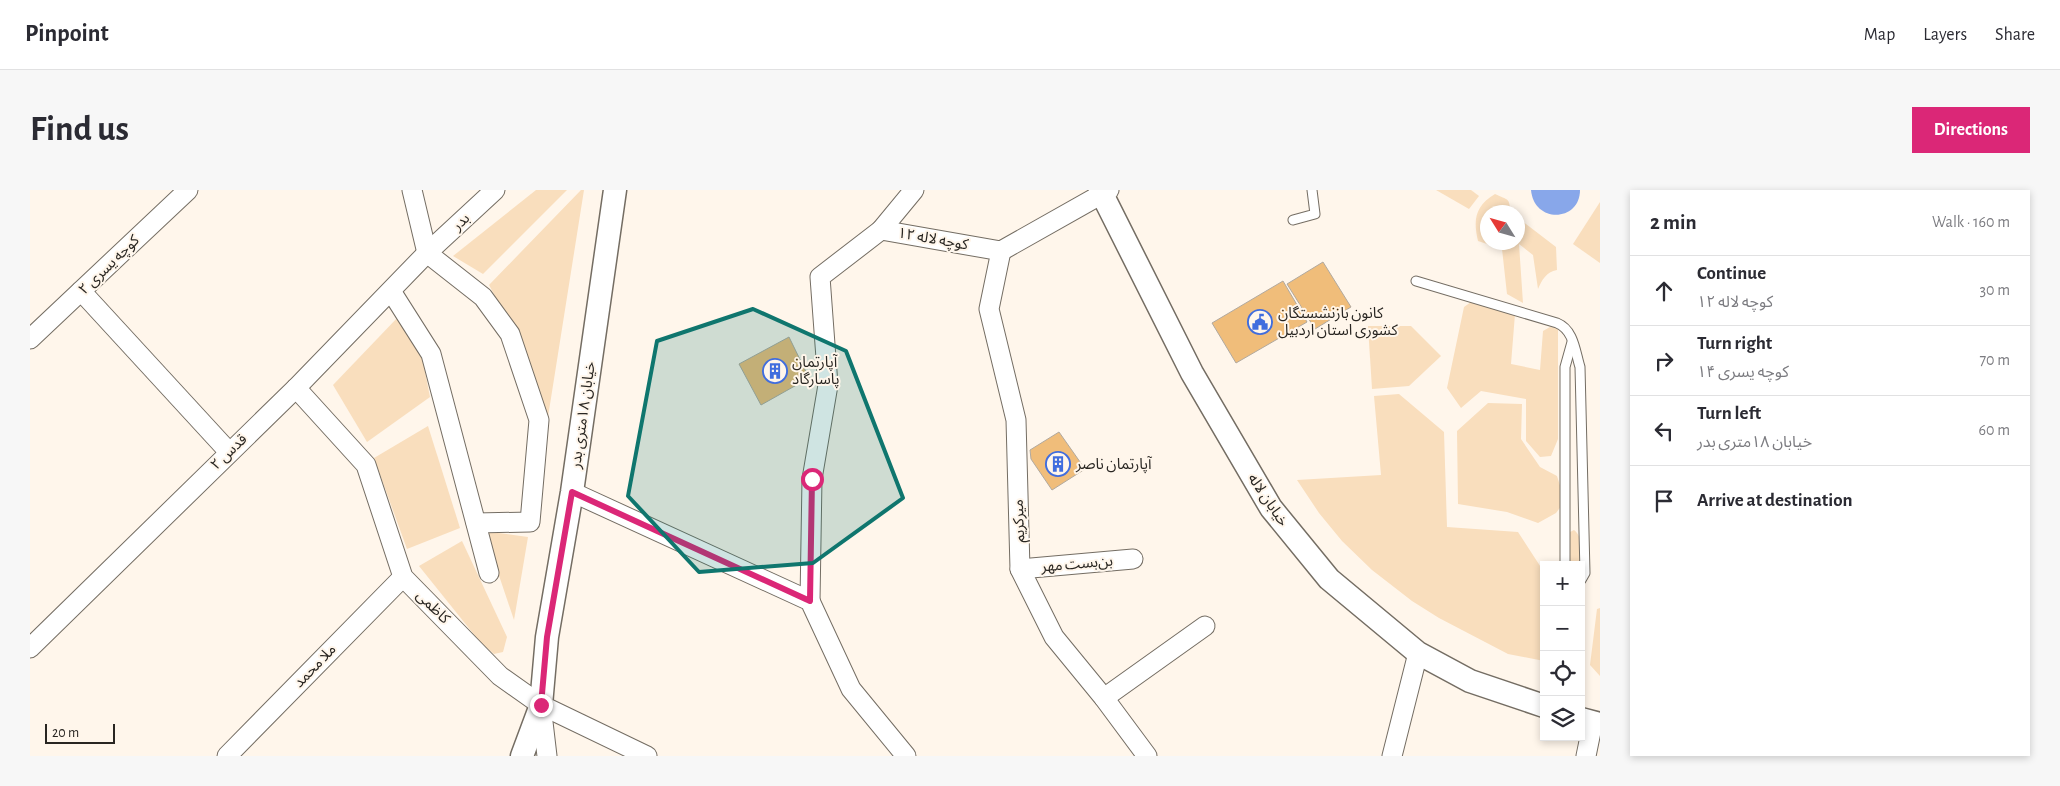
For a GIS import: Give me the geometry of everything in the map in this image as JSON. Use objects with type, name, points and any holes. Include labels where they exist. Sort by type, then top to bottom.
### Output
[{"type":"street","name":"کوچه یسری ۲","points":[[30,339],[188,190]]},
{"type":"street","points":[[412,190],[427,254],[483,297],[510,334],[539,420],[530,522],[476,523]]},
{"type":"street","name":"بدر","points":[[427,254],[494,190]]},
{"type":"street","name":"خیابان ۱۸متری بدر","points":[[522,756],[541,705],[547,637],[572,492],[616,190]]},
{"type":"street","points":[[881,230],[914,190]]},
{"type":"street","points":[[1001,251],[1104,192]]},
{"type":"street","name":"خیابان لاله","points":[[1104,192],[1192,374],[1271,508],[1329,580],[1418,653],[1470,681],[1540,705]]},
{"type":"street","name":"کوچه لاله ۱۲","points":[[810,601],[812,479],[828,385],[820,277],[881,230],[1001,251]]},
{"type":"street","name":"میرکریم","points":[[1001,251],[989,308],[1016,420],[1020,569],[1054,638],[1104,698],[1148,756]]},
{"type":"street","name":"قدس ۲","points":[[30,648],[296,388],[427,254]]},
{"type":"street","points":[[391,291],[431,354],[489,573]]},
{"type":"street","points":[[81,292],[229,452]]},
{"type":"street","name":"کاظمی","points":[[296,388],[366,465],[402,577],[500,676],[541,705],[648,756]]},
{"type":"street","points":[[572,492],[810,601],[851,689],[906,756]]},
{"type":"street","name":"بن‌بست مهر","points":[[1020,569],[1133,558]]},
{"type":"street","name":"ملا محمد","points":[[227,756],[402,577]]},
{"type":"street","points":[[1104,698],[1205,626]]},
{"type":"street","points":[[1392,756],[1418,653]]},
{"type":"street","points":[[541,705],[547,756]]},
{"type":"street","points":[[1586,756],[1591,722]]},
{"type":"lane","points":[[1293,220],[1315,214],[1312,190]]},
{"type":"lane","points":[[1416,281],[1557,323],[1568,329],[1580,367],[1585,561]]},
{"type":"lane","points":[[1565,561],[1565,367],[1572,339]]},
{"type":"lane","points":[[1566,523],[1583,524]]},
{"type":"highlighted area","points":[[753,309],[846,351],[903,498],[813,563],[699,572],[628,496],[657,341]]},
{"type":"shaded area","points":[[536,190],[567,190],[483,274],[453,256]]},
{"type":"shaded area","points":[[581,190],[584,190],[548,417],[519,340],[489,285]]},
{"type":"shaded area","points":[[1436,190],[1471,190],[1479,196],[1469,209]]},
{"type":"shaded area","points":[[1495,194],[1507,200],[1509,205],[1482,205]]},
{"type":"shaded area","points":[[1600,202],[1600,263],[1573,244]]},
{"type":"shaded area","points":[[1480,209],[1480,242],[1478,241],[1476,226],[1477,214]]},
{"type":"shaded area","points":[[1525,223],[1556,247],[1557,270],[1547,275],[1538,289],[1533,255],[1525,249]]},
{"type":"shaded area","points":[[1502,250],[1519,250],[1523,303],[1507,294]]},
{"type":"shaded area","points":[[1471,302],[1515,314],[1511,364],[1540,370],[1543,331],[1550,327],[1558,328],[1558,439],[1551,456],[1540,457],[1526,441],[1526,399],[1481,391],[1461,408],[1447,388],[1464,307]]},
{"type":"shaded area","points":[[400,315],[420,346],[430,397],[367,442],[333,385]]},
{"type":"shaded area","points":[[1368,326],[1411,326],[1441,356],[1409,386],[1372,389]]},
{"type":"shaded area","points":[[1399,394],[1444,432],[1447,527],[1518,532],[1540,566],[1540,660],[1508,654],[1439,618],[1412,601],[1372,570],[1342,541],[1319,513],[1297,480],[1381,475],[1374,396]]},
{"type":"shaded area","points":[[1488,403],[1522,404],[1521,439],[1540,467],[1557,476],[1565,501],[1556,513],[1538,523],[1507,512],[1458,504],[1457,431]]},
{"type":"shaded area","points":[[428,426],[460,528],[407,549],[374,458]]},
{"type":"shaded area","points":[[1574,530],[1581,541],[1581,561],[1569,561],[1570,532]]},
{"type":"shaded area","points":[[484,531],[528,537],[514,620]]},
{"type":"shaded area","points":[[462,541],[507,637],[503,652],[494,654],[480,642],[419,566]]},
{"type":"shaded area","points":[[1600,608],[1600,676],[1590,665],[1597,609]]},
{"type":"water","points":[[1531,190],[1580,190],[1578,201],[1573,208],[1557,215],[1540,209],[1534,201]]},
{"type":"building","points":[[1323,262],[1351,307],[1315,329],[1287,284]]},
{"type":"building","name":"کانون بازنشستگان کشوری استان اردبیل","points":[[1283,281],[1307,322],[1236,363],[1212,323]]},
{"type":"building","name":"آپارتمان پاسارگاد","points":[[789,337],[809,378],[761,405],[739,364]]},
{"type":"building","name":"آپارتمان ناصر","points":[[1059,432],[1085,469],[1052,490],[1031,459],[1030,450]]},
{"type":"place","name":"کانون بازنشستگان کشوری استان اردبیل","points":[[1260,322]]},
{"type":"place","name":"آپارتمان پاسارگاد","points":[[775,371]]},
{"type":"place","name":"آپارتمان ناصر","points":[[1058,464]]},
{"type":"route","points":[[541,705],[547,637],[572,492],[810,601],[812,479]]}]
